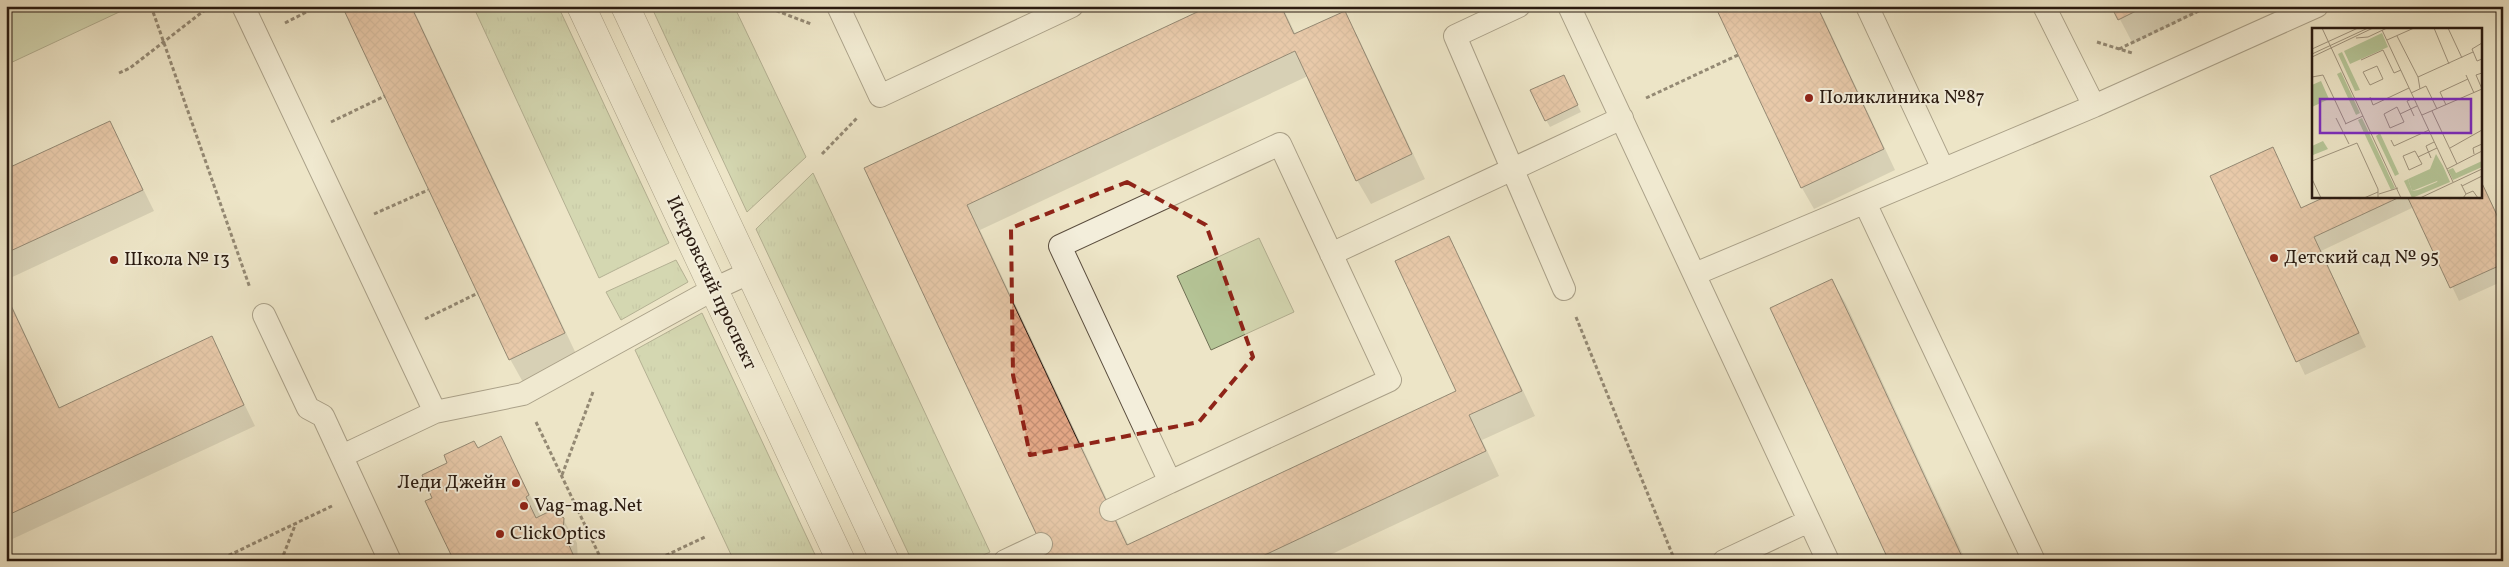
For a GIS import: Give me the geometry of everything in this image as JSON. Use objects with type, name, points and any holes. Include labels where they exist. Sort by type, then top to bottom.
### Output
[{"type":"street","name":"Искровский проспект","points":[[581,6],[841,561]]},
{"type":"street","points":[[625,6],[885,561]]},
{"type":"lane","points":[[243,6],[435,412]]},
{"type":"lane","points":[[838,6],[880,96],[1072,6]]},
{"type":"lane","points":[[1520,6],[1454,36],[1564,289]]},
{"type":"lane","points":[[1569,6],[1828,561]]},
{"type":"lane","points":[[1867,6],[1943,169]]},
{"type":"lane","points":[[2044,6],[2094,106]]},
{"type":"lane","points":[[1695,274],[2094,106],[2317,6]]},
{"type":"lane","points":[[1331,254],[1511,169],[1620,114]]},
{"type":"lane","points":[[1111,510],[1390,380],[1280,144],[1060,246],[1170,482]]},
{"type":"lane","points":[[1865,203],[2034,561]]},
{"type":"lane","points":[[342,456],[435,412],[523,394],[608,349],[714,289],[751,272]]},
{"type":"lane","points":[[264,315],[308,408],[322,416],[390,561]]},
{"type":"lane","points":[[1724,561],[1809,521]]},
{"type":"lane","points":[[1005,561],[1041,544]]},
{"type":"path","points":[[151,6],[250,288],[264,315]]},
{"type":"path","points":[[119,74],[130,68],[210,6]]},
{"type":"path","points":[[2118,49],[2209,6]]},
{"type":"path","points":[[2054,27],[2176,69]]},
{"type":"path","points":[[1620,114],[1738,54]]},
{"type":"path","points":[[304,135],[385,96]]},
{"type":"path","points":[[822,154],[880,96]]},
{"type":"path","points":[[348,227],[428,190]]},
{"type":"path","points":[[1564,289],[1675,561]]},
{"type":"path","points":[[397,332],[478,293]]},
{"type":"path","points":[[562,476],[608,349]]},
{"type":"path","points":[[523,394],[602,561]]},
{"type":"path","points":[[218,561],[358,493]]},
{"type":"path","points":[[281,561],[296,523]]},
{"type":"path","points":[[654,561],[705,537]]},
{"type":"highlighted area","points":[[1127,182],[1206,225],[1253,357],[1199,422],[1030,455],[1013,375],[1011,228]]},
{"type":"green space","points":[[6,6],[132,6],[6,65]]},
{"type":"green space","points":[[473,6],[558,6],[669,243],[599,278]]},
{"type":"green space","points":[[651,6],[734,6],[806,157],[747,212]]},
{"type":"green space","points":[[813,173],[990,552],[971,561],[912,561],[756,229]]},
{"type":"green space","points":[[1259,238],[1294,312],[1211,350],[1177,276]]},
{"type":"green space","points":[[676,260],[688,282],[621,320],[606,292]]},
{"type":"green space","points":[[702,313],[818,561],[734,561],[635,350]]},
{"type":"building","points":[[342,6],[411,6],[565,333],[509,360]]},
{"type":"building","points":[[1210,6],[1281,6],[1294,34],[1345,11],[1412,154],[1356,181],[1295,51],[967,205],[1127,545],[1456,391],[1395,261],[1449,236],[1522,391],[1469,415],[1486,451],[1252,561],[1049,561],[864,168]]},
{"type":"building","name":"Поликлиника №87","points":[[1715,6],[1817,6],[1884,149],[1801,188]]},
{"type":"building","points":[[2111,6],[2146,6],[2118,20]]},
{"type":"building","points":[[1564,75],[1578,105],[1545,121],[1530,90]]},
{"type":"building","points":[[110,121],[143,190],[6,253],[6,169]]},
{"type":"building","points":[[2273,147],[2301,208],[2323,198],[2398,198],[2314,237],[2359,333],[2296,362],[2210,176]]},
{"type":"building","points":[[2482,183],[2503,228],[2503,264],[2450,288],[2408,198],[2482,198]]},
{"type":"building","points":[[1832,279],[1964,561],[1889,561],[1770,308]]},
{"type":"building","points":[[6,295],[59,408],[212,336],[244,405],[6,516]]},
{"type":"building","points":[[501,436],[529,495],[526,497],[536,518],[552,510],[564,518],[563,532],[576,561],[454,561],[425,501],[432,498],[422,475],[447,463],[444,455],[474,441],[478,448]]},
{"type":"place","name":"Поликлиника №87","points":[[1809,98]]},
{"type":"place","name":"Детский сад № 95","points":[[2274,258]]},
{"type":"place","name":"Школа № 13","points":[[114,260]]},
{"type":"place","name":"Леди Джейн","points":[[516,483]]},
{"type":"place","name":"Vag-mag.Net","points":[[524,506]]},
{"type":"place","name":"ClickOptics","points":[[500,534]]}]
